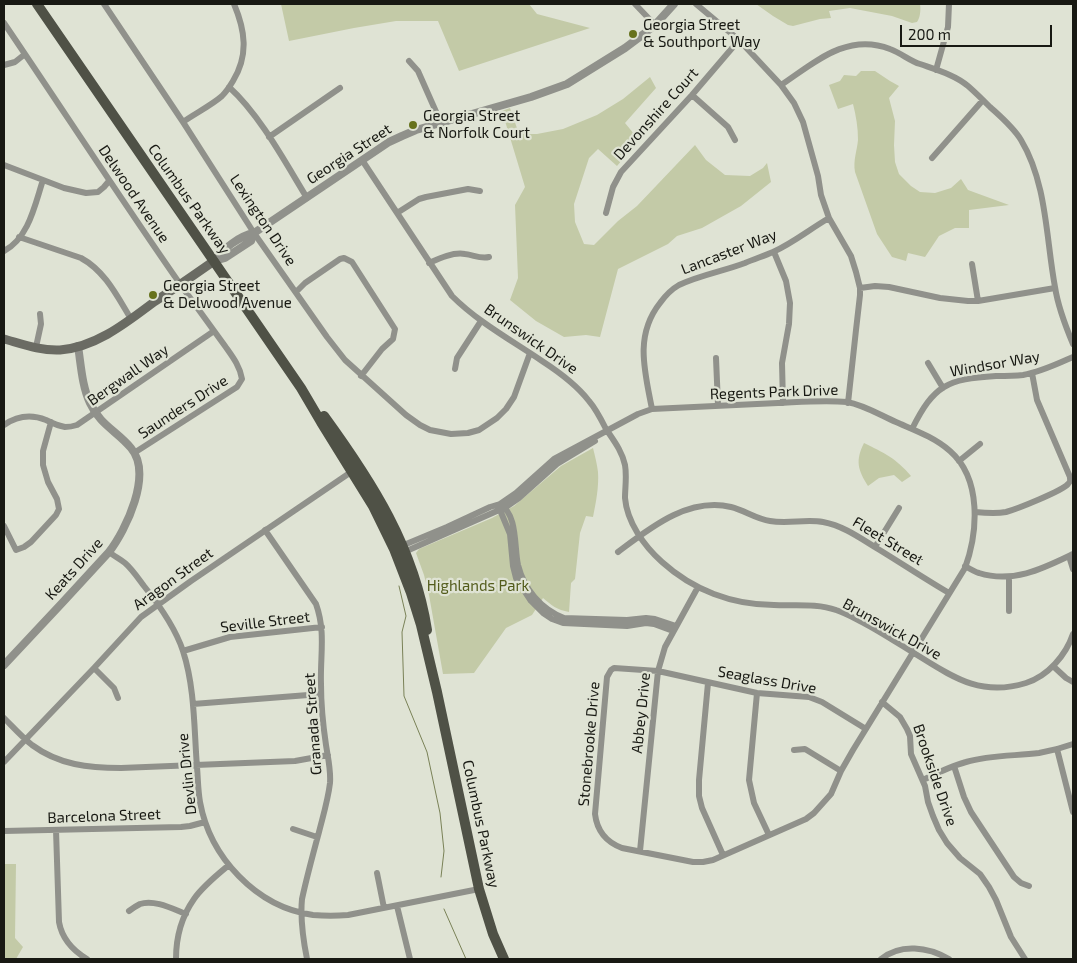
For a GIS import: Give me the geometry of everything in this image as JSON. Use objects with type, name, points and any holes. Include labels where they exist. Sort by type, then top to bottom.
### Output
[{"type":"main road","name":"Columbus Parkway","points":[[37,4],[301,388],[317,406],[356,469],[377,494],[393,524],[400,550],[414,573],[422,602],[437,692],[479,889],[493,934],[504,959]]},
{"type":"main road","name":"Columbus Parkway","points":[[42,4],[53,27]]},
{"type":"main road","name":"Georgia Street","points":[[4,339],[36,348],[58,350],[98,340],[214,261]]},
{"type":"street","name":"Lexington Drive","points":[[104,4],[254,233],[327,337],[345,360],[361,376],[420,426],[451,434],[468,433],[487,425],[506,409],[514,397],[530,353]]},
{"type":"street","points":[[183,122],[222,96],[229,88],[242,65],[244,32],[234,4]]},
{"type":"street","points":[[635,4],[655,25]]},
{"type":"street","name":"Georgia Street","points":[[214,261],[221,252],[246,234],[254,233],[389,142],[441,123],[531,97],[567,84],[625,48],[655,25],[674,4]]},
{"type":"street","points":[[696,4],[739,40],[781,85],[794,103],[803,122],[829,218],[851,256],[860,288],[848,402]]},
{"type":"street","points":[[936,70],[948,27],[949,4]]},
{"type":"street","name":"Delwood Avenue","points":[[4,23],[109,181],[237,364],[242,374],[242,379]]},
{"type":"street","name":"Devonshire Court","points":[[606,213],[613,187],[621,172],[692,95],[739,40]]},
{"type":"street","points":[[781,85],[830,52],[840,48],[870,44],[890,49],[918,64],[936,70],[967,86],[983,100],[1012,129],[1029,156],[1038,181],[1061,315],[1073,344]]},
{"type":"street","points":[[4,65],[15,62],[25,54]]},
{"type":"street","points":[[409,61],[418,71],[441,123]]},
{"type":"street","points":[[229,88],[248,106],[307,198]]},
{"type":"street","points":[[269,136],[340,88]]},
{"type":"street","points":[[692,95],[728,127],[735,140]]},
{"type":"street","points":[[932,158],[983,100]]},
{"type":"street","name":"Brunswick Drive","points":[[362,160],[452,296],[481,321],[566,377],[590,401],[622,454],[625,466],[626,506],[630,517],[640,536],[660,560],[673,571],[704,590],[749,604],[819,606],[836,610],[875,629],[956,679],[981,686],[1016,686],[1039,678],[1053,666],[1073,634]]},
{"type":"street","points":[[4,165],[64,188],[86,194],[98,192],[109,181]]},
{"type":"street","points":[[4,251],[10,248],[20,237],[29,220],[43,180]]},
{"type":"street","points":[[397,213],[419,199],[426,197],[468,189],[480,191]]},
{"type":"street","name":"Lancaster Way","points":[[652,409],[644,362],[643,340],[653,312],[671,291],[693,280],[733,268],[774,252],[829,218]]},
{"type":"street","points":[[20,237],[81,258],[90,263],[103,275],[131,319]]},
{"type":"street","points":[[774,252],[786,282],[790,302],[789,324],[782,362],[782,402]]},
{"type":"street","points":[[429,263],[457,253],[483,258],[490,257]]},
{"type":"street","points":[[296,292],[305,283],[340,259],[344,258],[352,262],[395,329],[393,339],[382,349],[361,376]]},
{"type":"street","points":[[972,264],[978,301]]},
{"type":"street","points":[[860,288],[889,286],[940,298],[978,301],[1055,288]]},
{"type":"street","points":[[36,348],[41,324],[40,314]]},
{"type":"street","points":[[455,369],[457,358],[481,321]]},
{"type":"street","name":"Bergwall Way","points":[[4,424],[15,419],[32,416],[65,427],[78,425],[214,331]]},
{"type":"street","points":[[78,346],[83,383],[90,402],[102,422],[125,442],[134,453]]},
{"type":"street","name":"Windsor Way","points":[[912,429],[923,408],[936,392],[954,382],[974,378],[1032,373],[1073,357]]},
{"type":"street","points":[[716,358],[718,405]]},
{"type":"street","points":[[928,363],[943,388]]},
{"type":"street","points":[[975,512],[999,513],[1018,508],[1067,486],[1070,482],[1070,477],[1037,400],[1032,373]]},
{"type":"street","name":"Saunders Drive","points":[[134,453],[237,387],[242,379]]},
{"type":"street","name":"Regents Park Drive","points":[[400,550],[502,507],[554,459],[638,414],[652,409],[819,401],[856,404],[912,429],[938,442],[949,450],[959,461],[968,478],[975,512],[973,537],[968,560],[882,702]]},
{"type":"street","points":[[4,526],[16,550],[31,542],[56,515],[59,509],[57,499],[48,482],[43,466],[43,451],[51,422]]},
{"type":"street","points":[[959,461],[980,444]]},
{"type":"street","name":"Keats Drive","points":[[5,660],[63,602],[114,545],[127,521],[138,491],[139,470],[134,453]]},
{"type":"street","name":"Aragon Street","points":[[4,762],[141,616],[356,469]]},
{"type":"street","name":"Fleet Street","points":[[618,552],[640,536],[682,511],[694,507],[717,505],[730,507],[768,521],[806,520],[832,524],[852,532],[949,593]]},
{"type":"street","points":[[502,507],[515,533],[518,565],[522,577],[535,598],[546,609],[564,618],[626,620],[646,618],[655,619],[674,628]]},
{"type":"street","points":[[875,547],[899,508]]},
{"type":"street","name":"Granada Street","points":[[266,530],[316,604],[322,628],[321,694],[330,783],[300,912],[306,959]]},
{"type":"street","name":"Devlin Drive","points":[[109,552],[135,573],[171,624],[183,651],[191,685],[200,800],[205,822],[229,866],[247,885],[280,905],[313,915],[333,916],[348,916],[479,889]]},
{"type":"street","points":[[965,566],[978,573],[997,577],[1015,577],[1032,572],[1071,555],[1073,569]]},
{"type":"street","points":[[1009,577],[1009,611]]},
{"type":"street","name":"Abbey Drive","points":[[640,851],[658,671],[665,647],[674,628],[698,587]]},
{"type":"street","name":"Seville Street","points":[[183,651],[230,637],[322,628]]},
{"type":"street","points":[[1053,666],[1073,682]]},
{"type":"street","points":[[94,668],[114,688],[118,698]]},
{"type":"street","name":"Stonebrooke Drive","points":[[658,671],[618,668],[611,670],[607,677],[596,819],[600,830],[609,841],[622,848],[693,862],[713,860],[806,819],[814,813],[831,794],[841,771],[882,702]]},
{"type":"street","name":"Seaglass Drive","points":[[658,671],[757,693],[809,697],[822,702],[866,729]]},
{"type":"street","points":[[708,683],[699,796],[702,808],[723,855]]},
{"type":"street","points":[[757,693],[750,780],[754,803],[769,835]]},
{"type":"street","points":[[193,704],[321,694]]},
{"type":"street","name":"Brookside Drive","points":[[882,702],[893,710],[903,722],[910,736],[911,754],[923,780],[932,816],[939,830],[960,858],[980,874],[989,887],[1011,937],[1018,951],[1025,959]]},
{"type":"street","points":[[4,718],[25,739],[51,756],[96,768],[295,761],[328,755]]},
{"type":"street","points":[[923,780],[947,768],[979,759],[1040,753],[1073,744]]},
{"type":"street","points":[[794,750],[805,749],[841,771]]},
{"type":"street","points":[[1057,749],[1073,812]]},
{"type":"street","points":[[954,766],[971,812],[1014,877],[1021,883],[1029,886]]},
{"type":"street","name":"Barcelona Street","points":[[4,831],[181,827],[205,822]]},
{"type":"street","points":[[293,829],[317,837]]},
{"type":"street","points":[[56,830],[60,929],[68,944],[87,959]]},
{"type":"street","points":[[176,959],[178,935],[194,898],[208,883],[229,866]]},
{"type":"street","points":[[377,873],[384,908]]},
{"type":"street","points":[[129,911],[144,903],[167,907],[186,914]]},
{"type":"street","points":[[396,906],[410,959]]},
{"type":"street","points":[[881,959],[899,950],[912,948],[939,953],[950,959]]},
{"type":"green space","points":[[281,4],[529,4],[537,14],[590,28],[459,71],[438,21],[396,21],[289,41]]},
{"type":"green space","points":[[756,4],[920,4],[920,16],[917,22],[912,23],[892,16],[850,8],[829,11],[831,18],[793,26],[788,25]]},
{"type":"green space","points":[[861,71],[875,71],[899,86],[889,98],[895,121],[895,162],[899,174],[911,186],[920,192],[935,193],[951,188],[961,179],[968,190],[1009,205],[969,210],[969,228],[955,228],[939,236],[925,257],[908,253],[906,261],[892,257],[877,234],[855,172],[854,163],[858,135],[853,104],[838,109],[829,85],[840,81],[844,75],[856,76]]},
{"type":"green space","points":[[650,77],[656,88],[625,123],[639,140],[617,166],[598,149],[589,158],[574,204],[575,222],[584,244],[594,245],[618,221],[637,206],[695,145],[706,160],[725,175],[750,176],[763,168],[767,163],[771,182],[741,206],[702,228],[677,236],[668,244],[618,269],[600,337],[586,335],[564,337],[536,321],[510,300],[518,278],[515,205],[525,187],[502,111],[510,108],[519,134],[537,134],[563,129],[597,115],[623,99]]},
{"type":"green space","points":[[864,443],[895,460],[911,476],[902,482],[894,475],[879,478],[868,486],[859,465],[859,455]]},
{"type":"green space","name":"Highlands Park","points":[[593,448],[598,472],[597,494],[593,517],[586,516],[580,533],[575,579],[571,583],[569,612],[555,607],[543,598],[532,615],[506,628],[474,673],[443,674],[429,595],[416,553],[419,549],[492,518],[514,506],[561,466]]},
{"type":"green space","points":[[4,864],[16,864],[15,938],[23,947],[16,959],[4,959]]},
{"type":"waterway","points":[[399,586],[406,616],[402,632],[404,696],[427,752],[440,813],[444,851],[441,877]]},
{"type":"waterway","points":[[444,909],[466,959]]},
{"type":"place","name":"Georgia Street & Southport Way","points":[[633,34]]},
{"type":"place","name":"Georgia Street & Norfolk Court","points":[[413,125]]},
{"type":"place","name":"Georgia Street & Delwood Avenue","points":[[153,295]]}]
